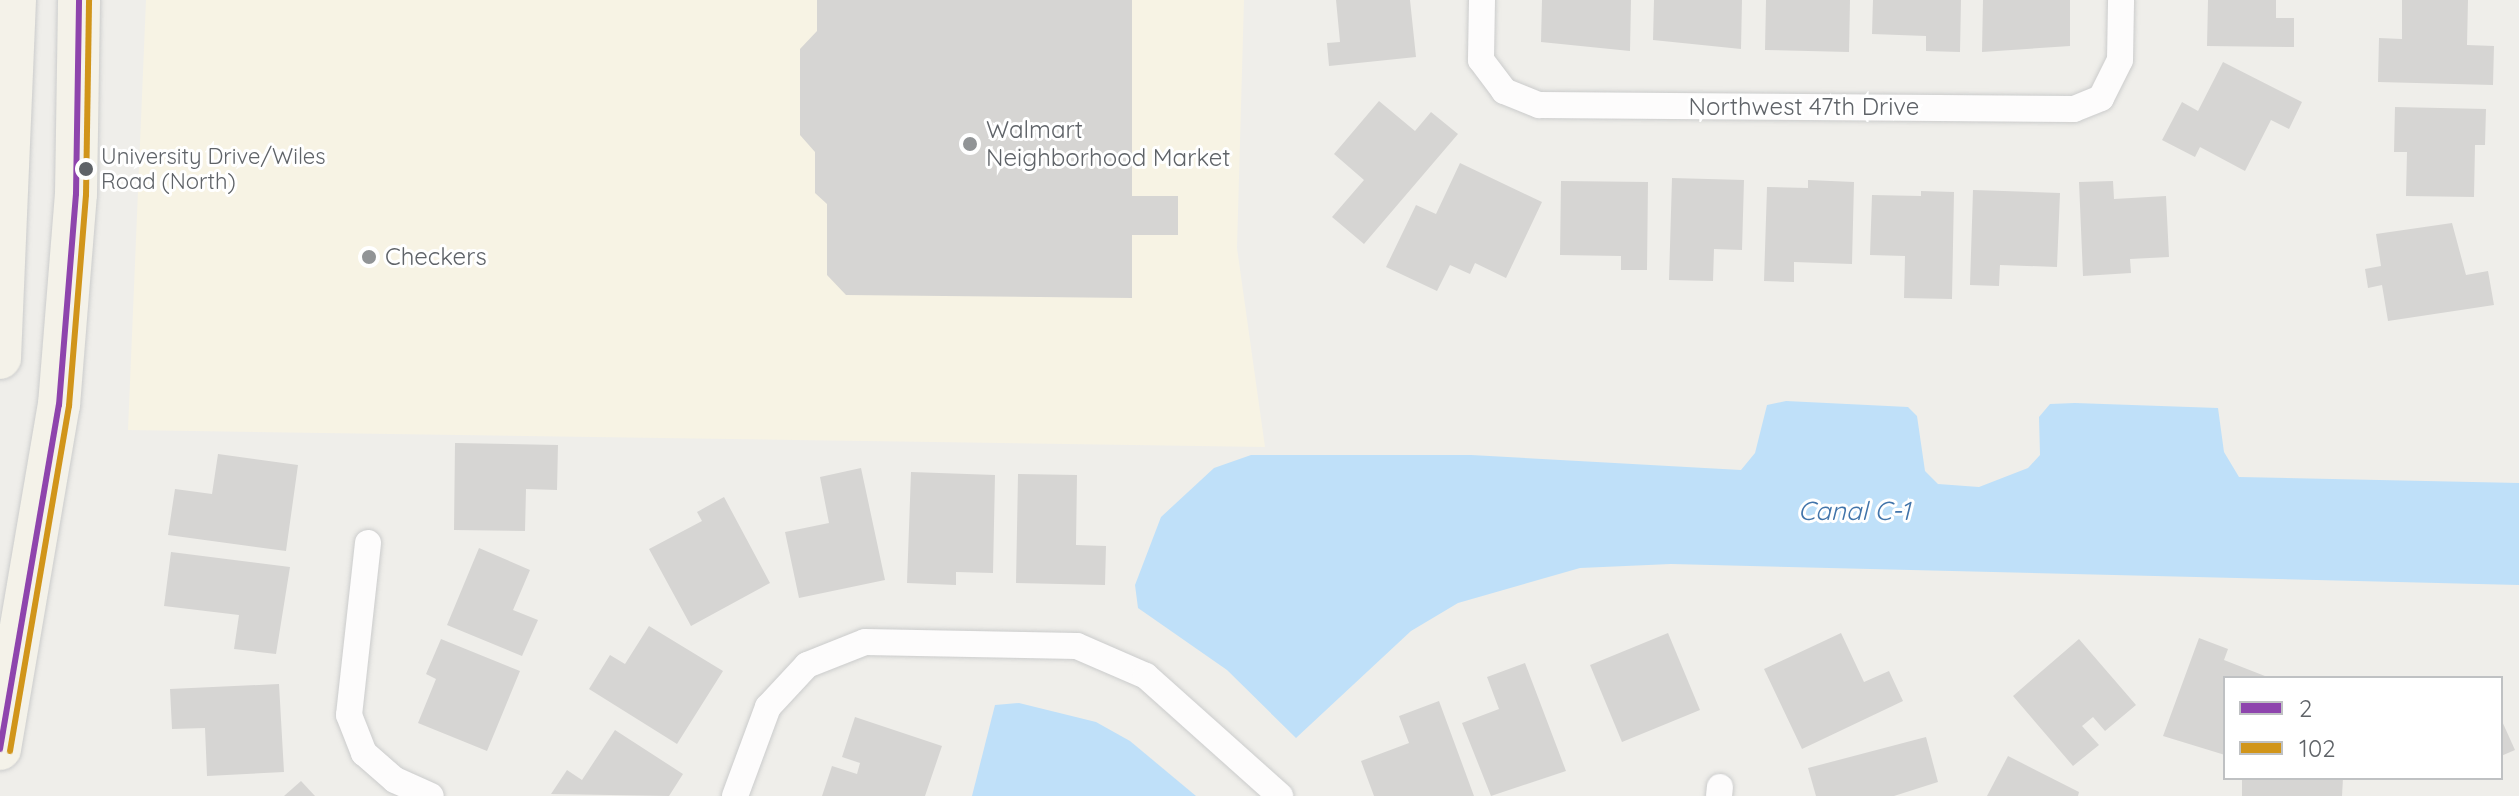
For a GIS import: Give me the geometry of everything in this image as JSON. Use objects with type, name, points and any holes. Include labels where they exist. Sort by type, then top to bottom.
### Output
[{"type":"main road","points":[[0,358],[15,0]]},
{"type":"main road","points":[[0,749],[59,405],[76,194],[79,0]]},
{"type":"street","name":"Northwest 47th Drive","points":[[1482,0],[1481,60],[1504,91],[1539,105],[2058,109],[2101,98],[2120,60],[2121,0]]},
{"type":"street","points":[[368,543],[349,715],[364,753],[395,780],[431,796]]},
{"type":"street","points":[[735,796],[768,707],[807,665],[865,642],[1077,646],[1146,676],[1280,796]]},
{"type":"shaded area","points":[[146,0],[1244,0],[1237,248],[1265,447],[128,430]]},
{"type":"water","name":"Canal C-1","points":[[1786,401],[1908,407],[1917,416],[1925,471],[1938,484],[1979,487],[2028,468],[2040,455],[2039,417],[2050,404],[2075,403],[2218,408],[2224,452],[2239,477],[2519,483],[2519,585],[1671,564],[1580,568],[1458,603],[1411,631],[1296,738],[1227,670],[1138,608],[1135,585],[1161,517],[1214,468],[1251,455],[1471,455],[1741,470],[1755,453],[1767,405]]},
{"type":"water","points":[[1019,703],[1096,722],[1130,741],[1196,796],[972,796],[995,705]]},
{"type":"building","name":"Walmart Neighborhood Market","points":[[817,0],[1132,0],[1132,196],[1178,196],[1178,235],[1132,235],[1132,298],[846,295],[827,275],[827,204],[815,193],[815,152],[800,135],[800,49],[817,31]]},
{"type":"building","points":[[1336,0],[1410,0],[1416,57],[1329,66],[1327,43],[1340,42]]},
{"type":"building","points":[[1542,0],[1631,0],[1630,51],[1541,42]]},
{"type":"building","points":[[1654,0],[1742,0],[1741,49],[1653,40]]},
{"type":"building","points":[[1766,0],[1850,0],[1849,52],[1765,50]]},
{"type":"building","points":[[1873,0],[1961,0],[1960,52],[1926,51],[1926,36],[1872,34]]},
{"type":"building","points":[[1983,0],[2070,0],[2070,46],[1982,52]]},
{"type":"building","points":[[2208,0],[2276,0],[2276,18],[2294,18],[2294,47],[2207,46]]},
{"type":"building","points":[[2402,0],[2468,0],[2467,45],[2494,46],[2493,85],[2378,82],[2379,38],[2402,39]]},
{"type":"building","points":[[2223,62],[2302,102],[2289,129],[2271,120],[2245,171],[2200,147],[2195,157],[2162,140],[2182,102],[2198,111]]},
{"type":"building","points":[[1379,101],[1415,131],[1431,112],[1458,134],[1364,244],[1332,217],[1364,180],[1334,154]]},
{"type":"building","points":[[2395,107],[2486,109],[2485,145],[2475,145],[2474,197],[2406,196],[2407,152],[2394,152]]},
{"type":"building","points":[[1460,163],[1542,202],[1506,278],[1475,263],[1470,274],[1450,265],[1437,291],[1386,267],[1416,205],[1436,214]]},
{"type":"building","points":[[1672,178],[1744,180],[1742,250],[1714,249],[1713,281],[1669,280]]},
{"type":"building","points":[[1808,180],[1854,182],[1852,264],[1794,262],[1794,282],[1764,281],[1767,187],[1808,188]]},
{"type":"building","points":[[1561,181],[1648,182],[1647,270],[1621,270],[1621,256],[1560,255]]},
{"type":"building","points":[[2113,181],[2114,199],[2166,196],[2169,257],[2130,259],[2131,273],[2083,276],[2079,182]]},
{"type":"building","points":[[1973,190],[2060,193],[2057,267],[2000,265],[1999,286],[1970,285]]},
{"type":"building","points":[[1921,191],[1954,192],[1952,299],[1904,298],[1905,256],[1870,255],[1872,195],[1921,196]]},
{"type":"building","points":[[2452,223],[2466,275],[2488,271],[2494,305],[2388,321],[2382,285],[2368,288],[2365,269],[2381,266],[2376,234]]},
{"type":"building","points":[[455,443],[558,445],[557,490],[526,489],[525,531],[454,530]]},
{"type":"building","points":[[218,454],[298,465],[286,551],[168,535],[175,489],[212,494]]},
{"type":"building","points":[[861,468],[885,580],[799,598],[785,532],[829,523],[820,477]]},
{"type":"building","points":[[911,472],[995,475],[993,573],[956,572],[956,585],[907,583]]},
{"type":"building","points":[[1018,474],[1077,475],[1076,545],[1106,546],[1105,585],[1016,583]]},
{"type":"building","points":[[724,497],[770,583],[691,626],[649,549],[702,521],[697,512]]},
{"type":"building","points":[[479,548],[530,570],[513,610],[538,620],[522,656],[447,625]]},
{"type":"building","points":[[171,552],[290,567],[276,654],[234,649],[239,615],[164,606]]},
{"type":"building","points":[[649,626],[723,671],[677,744],[589,689],[610,655],[625,664]]},
{"type":"building","points":[[1668,633],[1700,710],[1622,742],[1590,665]]},
{"type":"building","points":[[1841,633],[1864,682],[1889,671],[1903,701],[1802,749],[1764,669]]},
{"type":"building","points":[[2199,638],[2228,649],[2224,660],[2265,676],[2223,676],[2223,754],[2163,736]]},
{"type":"building","points":[[441,639],[520,671],[487,751],[418,723],[436,679],[426,674]]},
{"type":"building","points":[[2079,639],[2136,705],[2105,731],[2093,717],[2082,726],[2099,745],[2073,766],[2013,696]]},
{"type":"building","points":[[1525,663],[1566,771],[1491,796],[1462,723],[1499,709],[1487,677]]},
{"type":"building","points":[[279,684],[284,772],[207,776],[205,728],[172,729],[170,689]]},
{"type":"building","points":[[1439,701],[1474,796],[1374,796],[1361,761],[1409,743],[1399,716]]},
{"type":"building","points":[[855,717],[942,746],[925,796],[822,796],[832,766],[857,774],[860,763],[842,757]]},
{"type":"building","points":[[2503,723],[2515,750],[2503,755]]},
{"type":"building","points":[[615,730],[683,774],[669,796],[551,794],[567,770],[582,780]]},
{"type":"building","points":[[1926,737],[1938,782],[1894,796],[1816,796],[1808,768]]},
{"type":"building","points":[[2008,756],[2079,792],[2078,796],[1987,796]]},
{"type":"building","points":[[2242,780],[2343,780],[2342,796],[2242,796]]},
{"type":"building","points":[[301,781],[315,796],[284,796]]},
{"type":"transit line","name":"2","points":[[0,749],[59,405],[76,194],[79,0]]},
{"type":"transit line","name":"102","points":[[10,751],[69,406],[86,195],[89,0]]},
{"type":"place","name":"Walmart Neighborhood Market","points":[[970,144]]},
{"type":"place","name":"University Drive/Wiles Road (North)","points":[[86,169]]},
{"type":"place","name":"Checkers","points":[[369,257]]}]
